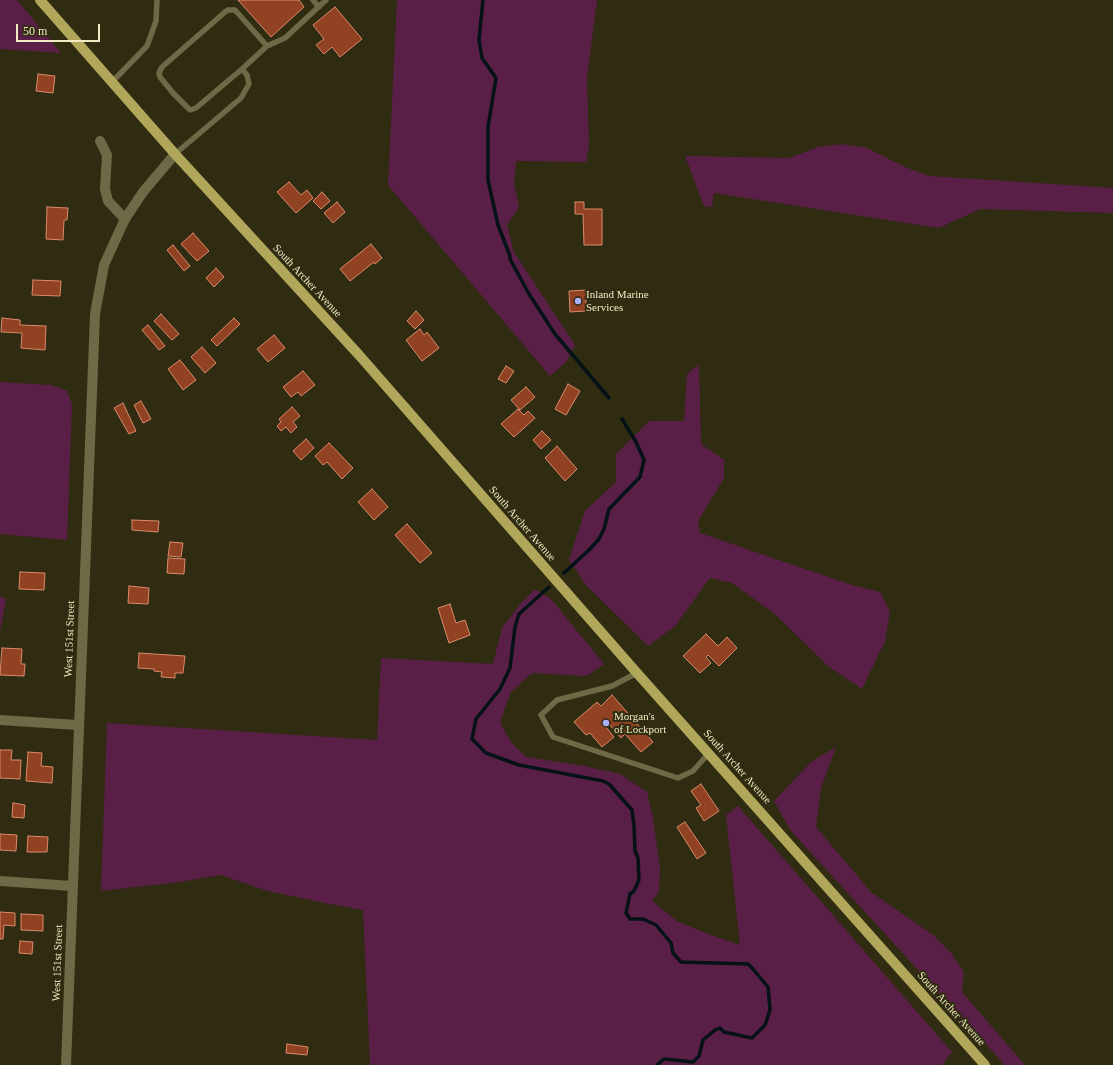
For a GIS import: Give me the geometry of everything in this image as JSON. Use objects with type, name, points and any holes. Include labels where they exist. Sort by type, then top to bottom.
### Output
[{"type":"main road","name":"South Archer Avenue","points":[[40,0],[175,154],[359,355],[637,673],[984,1065]]},
{"type":"street","points":[[100,141],[107,155],[104,189],[108,201],[125,219]]},
{"type":"street","name":"West 151st Street","points":[[66,1065],[95,314],[104,265],[125,219],[143,192],[175,154]]},
{"type":"street","points":[[0,720],[78,725]]},
{"type":"street","points":[[0,881],[72,886]]},
{"type":"lane","points":[[112,82],[146,46],[156,21],[157,0]]},
{"type":"lane","points":[[313,0],[319,7]]},
{"type":"lane","points":[[267,46],[235,10],[228,10],[162,67],[159,73],[160,77],[190,110],[196,108],[267,46],[285,38],[326,0]]},
{"type":"lane","points":[[175,154],[241,98],[249,84],[247,75],[242,69]]},
{"type":"lane","points":[[637,673],[612,686],[557,700],[541,715],[553,737],[678,778],[693,771],[709,753]]},
{"type":"shaded area","points":[[0,0],[17,0],[61,53],[0,49]]},
{"type":"shaded area","points":[[397,0],[597,0],[587,78],[589,145],[586,162],[516,161],[514,184],[519,207],[507,225],[514,252],[575,345],[566,362],[550,376],[388,185]]},
{"type":"shaded area","points":[[841,144],[867,148],[905,167],[929,176],[1113,188],[1113,213],[980,209],[939,228],[714,193],[712,207],[704,206],[685,156],[789,158],[818,147]]},
{"type":"shaded area","points":[[699,364],[701,444],[724,460],[724,478],[698,521],[700,533],[852,585],[880,592],[890,612],[885,641],[862,689],[828,666],[776,615],[732,583],[710,578],[675,626],[648,646],[586,585],[569,560],[585,511],[616,482],[616,454],[649,421],[684,421],[687,374]]},
{"type":"shaded area","points":[[0,382],[51,385],[67,391],[72,404],[67,540],[0,534]]},
{"type":"shaded area","points":[[535,589],[551,599],[604,664],[587,676],[532,673],[510,693],[500,723],[511,742],[526,757],[584,766],[620,774],[647,792],[653,818],[660,869],[659,892],[652,901],[677,921],[740,945],[726,815],[738,806],[952,1052],[942,1065],[370,1065],[363,910],[268,891],[221,875],[179,882],[101,891],[107,723],[377,740],[381,658],[493,664],[502,628],[521,603]]},
{"type":"shaded area","points":[[0,596],[6,599],[0,631]]},
{"type":"shaded area","points":[[836,747],[821,788],[816,827],[871,892],[933,935],[951,953],[964,972],[962,992],[1025,1065],[1005,1065],[791,831],[774,801],[811,762]]},
{"type":"building","points":[[238,0],[299,0],[304,7],[271,37]]},
{"type":"building","points":[[335,7],[362,39],[340,57],[332,47],[324,54],[316,45],[324,39],[313,25]]},
{"type":"building","points":[[38,74],[55,76],[53,93],[36,91]]},
{"type":"building","points":[[289,182],[301,195],[307,190],[313,198],[296,213],[277,192]]},
{"type":"building","points":[[322,192],[330,201],[321,209],[313,201]]},
{"type":"building","points":[[337,202],[345,212],[333,223],[324,213]]},
{"type":"building","points":[[575,202],[584,202],[584,209],[602,209],[602,245],[584,245],[583,214],[575,214]]},
{"type":"building","points":[[47,207],[68,208],[67,220],[64,220],[63,240],[46,239]]},
{"type":"building","points":[[193,233],[209,251],[197,261],[181,244]]},
{"type":"building","points":[[371,244],[382,258],[375,264],[374,262],[350,281],[340,269]]},
{"type":"building","points":[[173,245],[190,266],[184,271],[167,250]]},
{"type":"building","points":[[216,268],[224,277],[214,287],[206,278]]},
{"type":"building","points":[[33,280],[61,281],[60,296],[32,295]]},
{"type":"building","name":"Inland Marine Services","points":[[586,290],[586,311],[570,312],[569,291]]},
{"type":"building","points":[[416,311],[424,320],[415,329],[407,321]]},
{"type":"building","points":[[161,314],[179,334],[172,340],[154,321]]},
{"type":"building","points":[[2,318],[20,320],[20,325],[46,326],[45,350],[21,348],[22,333],[1,332]]},
{"type":"building","points":[[234,318],[240,324],[217,346],[211,340]]},
{"type":"building","points":[[148,325],[165,346],[159,350],[142,330]]},
{"type":"building","points":[[420,329],[424,335],[427,332],[439,348],[422,361],[406,340]]},
{"type":"building","points":[[274,335],[285,348],[268,362],[257,349]]},
{"type":"building","points":[[202,347],[216,363],[205,373],[191,357]]},
{"type":"building","points":[[180,360],[196,380],[183,390],[168,369]]},
{"type":"building","points":[[506,366],[514,371],[506,383],[498,379]]},
{"type":"building","points":[[303,371],[315,385],[301,396],[298,392],[291,397],[283,387]]},
{"type":"building","points":[[568,384],[580,391],[566,415],[555,409]]},
{"type":"building","points":[[526,387],[535,397],[520,410],[511,400]]},
{"type":"building","points":[[141,401],[151,419],[143,423],[134,405]]},
{"type":"building","points":[[123,403],[136,431],[129,434],[114,408]]},
{"type":"building","points":[[292,407],[300,416],[293,422],[297,427],[291,433],[286,427],[281,431],[277,426],[281,422],[279,419]]},
{"type":"building","points":[[518,409],[524,415],[528,411],[535,418],[514,437],[501,424]]},
{"type":"building","points":[[542,431],[551,440],[541,449],[533,440]]},
{"type":"building","points":[[306,439],[314,448],[301,460],[293,451]]},
{"type":"building","points":[[329,443],[353,468],[342,479],[327,462],[323,465],[315,456]]},
{"type":"building","points":[[557,446],[577,469],[565,481],[545,458]]},
{"type":"building","points":[[372,489],[388,507],[374,520],[358,502]]},
{"type":"building","points":[[132,520],[159,521],[158,532],[132,530]]},
{"type":"building","points":[[407,524],[432,553],[420,563],[395,535]]},
{"type":"building","points":[[170,542],[183,543],[181,557],[168,556]]},
{"type":"building","points":[[168,558],[185,559],[184,574],[167,573]]},
{"type":"building","points":[[20,572],[45,573],[44,590],[19,589]]},
{"type":"building","points":[[129,586],[149,588],[148,604],[128,603]]},
{"type":"building","points":[[450,604],[456,623],[465,620],[470,635],[449,643],[438,608]]},
{"type":"building","points":[[706,634],[718,646],[727,637],[737,648],[719,666],[708,655],[706,657],[711,663],[700,673],[683,656]]},
{"type":"building","points":[[2,648],[22,649],[21,664],[25,664],[24,676],[0,675]]},
{"type":"building","points":[[139,653],[185,656],[183,673],[175,673],[175,678],[161,677],[162,672],[154,671],[154,669],[138,668]]},
{"type":"building","name":"Morgan's of Lockport","points":[[612,695],[653,742],[641,752],[625,734],[621,738],[609,724],[606,727],[614,737],[602,747],[590,733],[586,735],[574,722],[597,702],[601,706]]},
{"type":"building","points":[[0,750],[12,750],[11,760],[21,760],[20,779],[0,778]]},
{"type":"building","points":[[28,752],[42,753],[41,766],[53,767],[52,783],[26,781]]},
{"type":"building","points":[[701,784],[719,811],[704,821],[696,808],[701,805],[691,791]]},
{"type":"building","points":[[13,803],[25,805],[24,818],[12,817]]},
{"type":"building","points":[[685,822],[706,853],[697,859],[677,827]]},
{"type":"building","points":[[0,834],[17,835],[16,851],[0,850]]},
{"type":"building","points":[[28,836],[48,837],[47,852],[27,852]]},
{"type":"building","points":[[0,912],[15,913],[15,926],[4,925],[3,939],[0,939]]},
{"type":"building","points":[[21,914],[43,915],[43,931],[21,930]]},
{"type":"building","points":[[20,941],[33,942],[32,954],[19,953]]},
{"type":"building","points":[[287,1044],[308,1047],[307,1055],[286,1053]]},
{"type":"waterway","points":[[483,0],[479,40],[482,58],[496,78],[488,127],[488,180],[498,225],[510,259],[529,294],[555,334],[609,398]]},
{"type":"waterway","points":[[564,573],[599,539],[604,529],[609,509],[640,477],[644,460],[636,442],[622,419]]},
{"type":"waterway","points":[[549,587],[519,614],[515,627],[510,668],[500,689],[476,719],[472,739],[486,753],[519,765],[603,781],[609,784],[632,810],[639,880],[634,891],[630,894],[626,913],[630,919],[643,919],[656,925],[671,943],[673,953],[681,962],[748,964],[768,987],[770,1010],[765,1025],[752,1038],[724,1032],[720,1028],[715,1030],[703,1040],[699,1056],[693,1062],[664,1059],[657,1065]]},
{"type":"place","name":"Inland Marine Services","points":[[578,301]]},
{"type":"place","name":"Morgan's of Lockport","points":[[606,723]]}]
